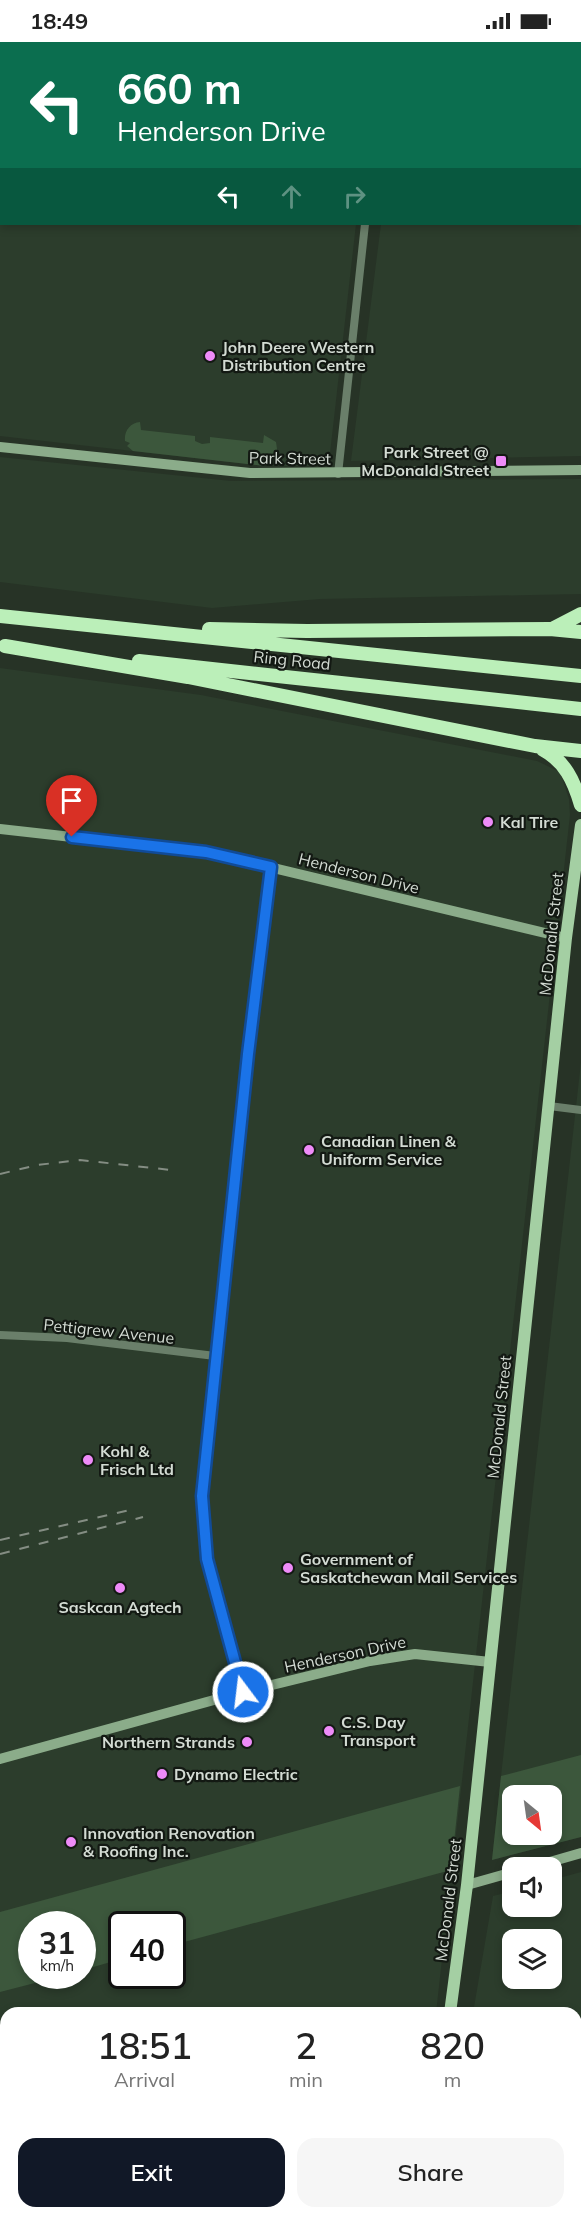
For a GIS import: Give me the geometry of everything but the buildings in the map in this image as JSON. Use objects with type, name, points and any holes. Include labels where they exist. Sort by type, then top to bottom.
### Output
[{"type":"highway","points":[[550,629],[570,622],[581,614]]},
{"type":"highway","name":"Ring Road","points":[[0,616],[581,676]]},
{"type":"highway","points":[[114,626],[306,631],[550,629],[581,632]]},
{"type":"highway","points":[[2,646],[188,678],[535,746],[581,751]]},
{"type":"highway","name":"Ring Road","points":[[2,646],[581,709]]},
{"type":"highway","points":[[535,746],[554,756],[562,764],[576,786],[581,805]]},
{"type":"main road","name":"McDonald Street","points":[[451,2007],[467,1885],[567,938],[581,825]]},
{"type":"street","points":[[338,474],[365,225]]},
{"type":"street","name":"Park Street","points":[[0,447],[250,473],[581,470]]},
{"type":"street","name":"Henderson Drive","points":[[0,829],[206,852],[567,938]]},
{"type":"street","points":[[243,1692],[207,1559],[202,1525],[202,1496],[215,1356],[271,867]]},
{"type":"street","points":[[549,1106],[581,1110]]},
{"type":"street","name":"Pettigrew Avenue","points":[[0,1335],[67,1338],[215,1356]]},
{"type":"street","name":"Henderson Drive","points":[[0,1759],[243,1692],[370,1661],[415,1654],[490,1662]]},
{"type":"street","points":[[562,1858],[581,1853]]},
{"type":"street","points":[[467,1885],[502,1875]]},
{"type":"shaded area","points":[[0,225],[356,225],[329,462],[324,466],[265,466],[0,436]]},
{"type":"shaded area","points":[[381,225],[581,225],[581,456],[351,461]]},
{"type":"shaded area","points":[[140,422],[141,430],[195,436],[195,441],[202,444],[210,443],[210,437],[263,443],[264,435],[276,442],[278,456],[275,456],[276,461],[271,466],[265,466],[133,451],[127,446],[130,443],[125,441],[126,434],[128,428]]},
{"type":"shaded area","points":[[0,457],[231,481],[581,479],[581,594],[320,599],[212,608],[0,582]]},
{"type":"shaded area","points":[[0,668],[201,695],[537,761],[560,772],[569,799],[570,815],[437,2007],[0,2007]]},
{"type":"shaded area","points":[[581,1062],[581,1837],[562,1842],[562,1785],[502,1785],[502,1845],[550,1845],[492,1860]]},
{"type":"shaded area","points":[[581,1755],[581,1837],[562,1842],[562,1785],[502,1785],[502,1845],[550,1845],[492,1860],[501,1776]]},
{"type":"shaded area","points":[[460,1786],[451,1870],[186,1941],[186,1911],[108,1911],[108,1963],[96,1966],[96,1911],[18,1911],[18,1987],[0,1992],[0,1912]]},
{"type":"shaded area","points":[[581,1872],[581,2007],[474,2007],[493,1896],[502,1894],[502,1917],[562,1917],[562,1877]]},
{"type":"railway","points":[[0,1174],[37,1165],[80,1160],[171,1170]]},
{"type":"railway","points":[[0,1540],[134,1509]]},
{"type":"railway","points":[[0,1554],[143,1517]]},
{"type":"place","name":"John Deere Western Distribution Centre","points":[[210,356]]},
{"type":"place","name":"Park Street @ McDonald Street","points":[[501,461]]},
{"type":"place","name":"Kal Tire","points":[[488,822]]},
{"type":"place","name":"Canadian Linen & Uniform Service","points":[[309,1150]]},
{"type":"place","name":"Kohl & Frisch Ltd","points":[[88,1460]]},
{"type":"place","name":"Government of Saskatchewan Mail Services","points":[[288,1568]]},
{"type":"place","name":"Saskcan Agtech","points":[[120,1588]]},
{"type":"place","name":"C.S. Day Transport","points":[[329,1731]]},
{"type":"place","name":"Northern Strands","points":[[247,1742]]},
{"type":"place","name":"Dynamo Electric","points":[[162,1774]]},
{"type":"place","name":"Innovation Renovation & Roofing Inc.","points":[[71,1842]]},
{"type":"route","points":[[72,837],[206,852],[271,867],[257,971],[202,1496],[202,1525],[207,1559],[243,1692]]}]
